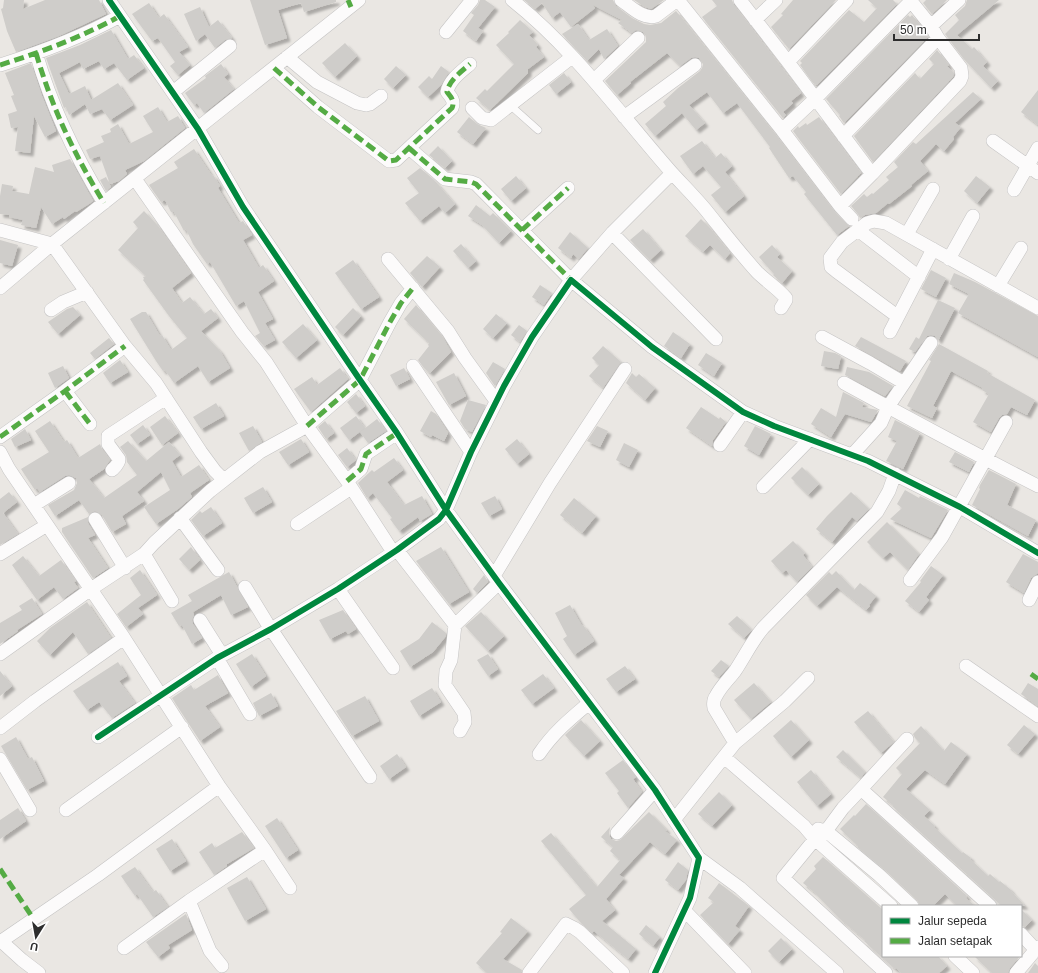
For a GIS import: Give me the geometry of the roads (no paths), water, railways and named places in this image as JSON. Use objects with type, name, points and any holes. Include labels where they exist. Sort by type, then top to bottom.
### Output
[{"type":"street","points":[[109,0],[198,129],[243,207],[397,433],[446,510],[496,580],[655,790],[700,858],[740,888],[837,973]]},
{"type":"street","points":[[446,32],[472,0]]},
{"type":"street","points":[[512,0],[531,15],[594,80],[758,273],[778,289],[786,298],[781,308]]},
{"type":"street","points":[[621,0],[642,14],[652,17],[656,16],[678,0],[782,130],[855,225],[919,277]]},
{"type":"street","points":[[740,0],[872,174]]},
{"type":"street","points":[[755,20],[776,0]]},
{"type":"street","points":[[788,62],[847,0]]},
{"type":"street","points":[[932,26],[959,0]]},
{"type":"street","points":[[782,130],[815,99],[910,1],[932,26],[938,38],[961,68],[962,76],[960,80],[840,206]]},
{"type":"street","points":[[0,288],[52,244],[288,57],[353,2]]},
{"type":"street","points":[[0,65],[53,48],[97,29],[120,16]]},
{"type":"street","points":[[594,80],[638,38]]},
{"type":"street","points":[[844,136],[938,38]]},
{"type":"street","points":[[172,92],[230,46]]},
{"type":"street","points":[[36,53],[45,86],[63,127],[83,168],[104,203]]},
{"type":"street","points":[[288,57],[317,82],[357,103],[366,105],[370,104],[380,96]]},
{"type":"street","points":[[472,108],[482,118],[491,120],[572,57]]},
{"type":"street","points":[[274,68],[318,107],[388,161],[396,160],[452,108],[454,105],[447,92],[448,87],[450,83],[470,64]]},
{"type":"street","points":[[624,117],[695,66]]},
{"type":"street","points":[[993,141],[1033,169]]},
{"type":"street","points":[[409,148],[446,179],[476,184],[570,280],[652,347],[743,412],[852,455],[895,474],[960,507],[1038,552]]},
{"type":"street","points":[[1014,190],[1033,169],[1038,148]]},
{"type":"street","points":[[98,737],[220,657],[271,629],[338,589],[434,523],[446,510],[471,452],[496,401],[532,337],[570,280],[612,233],[672,173]]},
{"type":"street","points":[[135,179],[242,332],[266,362],[307,426],[395,551],[454,625]]},
{"type":"street","points":[[522,230],[568,188]]},
{"type":"street","points":[[907,234],[933,189]]},
{"type":"street","points":[[949,258],[973,216]]},
{"type":"street","points":[[898,316],[829,263],[831,255],[855,225],[879,221],[886,223],[1038,308]]},
{"type":"street","points":[[0,230],[52,244],[125,346],[156,383],[201,452],[215,471],[224,480]]},
{"type":"street","points":[[612,233],[716,339]]},
{"type":"street","points":[[998,286],[1021,248]]},
{"type":"street","points":[[890,332],[933,249]]},
{"type":"street","points":[[388,259],[448,331],[465,358],[496,401]]},
{"type":"street","points":[[0,654],[91,589],[125,568],[144,554],[210,491],[260,452],[307,426],[360,380],[390,322],[401,303],[413,288]]},
{"type":"street","points":[[51,310],[64,302],[87,292]]},
{"type":"street","points":[[822,337],[870,363],[904,384]]},
{"type":"street","points":[[852,455],[881,423],[888,407],[931,344]]},
{"type":"street","points":[[0,437],[125,346]]},
{"type":"street","points":[[414,366],[471,452]]},
{"type":"street","points":[[460,731],[465,722],[464,713],[445,685],[446,671],[451,660],[454,625],[496,580],[550,483],[625,369]]},
{"type":"street","points":[[844,383],[951,440],[985,460],[1038,486]]},
{"type":"street","points":[[65,391],[90,424]]},
{"type":"street","points":[[112,470],[119,461],[108,444],[108,436],[166,398]]},
{"type":"street","points":[[720,444],[743,412]]},
{"type":"street","points":[[910,580],[938,543],[960,507],[1006,422]]},
{"type":"street","points":[[297,524],[349,485],[361,469],[366,454],[397,433]]},
{"type":"street","points":[[763,486],[810,439]]},
{"type":"street","points":[[0,452],[5,473],[34,505],[124,638],[219,786],[290,888]]},
{"type":"street","points":[[735,743],[714,708],[713,701],[749,650],[754,638],[877,512],[886,497],[895,474]]},
{"type":"street","points":[[34,505],[69,483]]},
{"type":"street","points":[[180,518],[218,570]]},
{"type":"street","points":[[95,519],[125,568]]},
{"type":"street","points":[[0,554],[47,524]]},
{"type":"street","points":[[144,554],[172,601]]},
{"type":"street","points":[[1029,600],[1038,582]]},
{"type":"street","points":[[245,586],[271,629],[370,777]]},
{"type":"street","points":[[338,589],[393,668]]},
{"type":"street","points":[[200,620],[250,714]]},
{"type":"street","points":[[0,728],[35,701],[124,638]]},
{"type":"street","points":[[966,666],[1038,716]]},
{"type":"street","points":[[674,820],[735,743],[785,701],[808,678]]},
{"type":"street","points":[[539,754],[550,738],[589,703]]},
{"type":"street","points":[[66,810],[182,727]]},
{"type":"street","points":[[886,973],[783,878],[815,839],[826,831],[843,808],[907,739]]},
{"type":"street","points":[[724,757],[804,826],[815,839],[890,905]]},
{"type":"street","points":[[0,759],[30,810]]},
{"type":"street","points":[[39,973],[1,941],[98,875],[219,786]]},
{"type":"street","points":[[861,789],[989,905]]},
{"type":"street","points":[[617,833],[655,790]]},
{"type":"street","points":[[804,826],[826,831],[879,875],[911,905]]},
{"type":"street","points":[[124,948],[188,902],[265,850]]},
{"type":"street","points":[[660,970],[690,898],[700,858]]},
{"type":"street","points":[[869,886],[879,875]]},
{"type":"street","points":[[188,902],[210,951],[222,966]]},
{"type":"street","points":[[685,911],[745,973]]},
{"type":"street","points":[[529,973],[566,924],[580,932],[623,973]]},
{"type":"street","points":[[1016,973],[1037,949],[1022,935]]},
{"type":"street","points":[[956,957],[972,973]]},
{"type":"lane","points":[[510,105],[538,130]]}]
